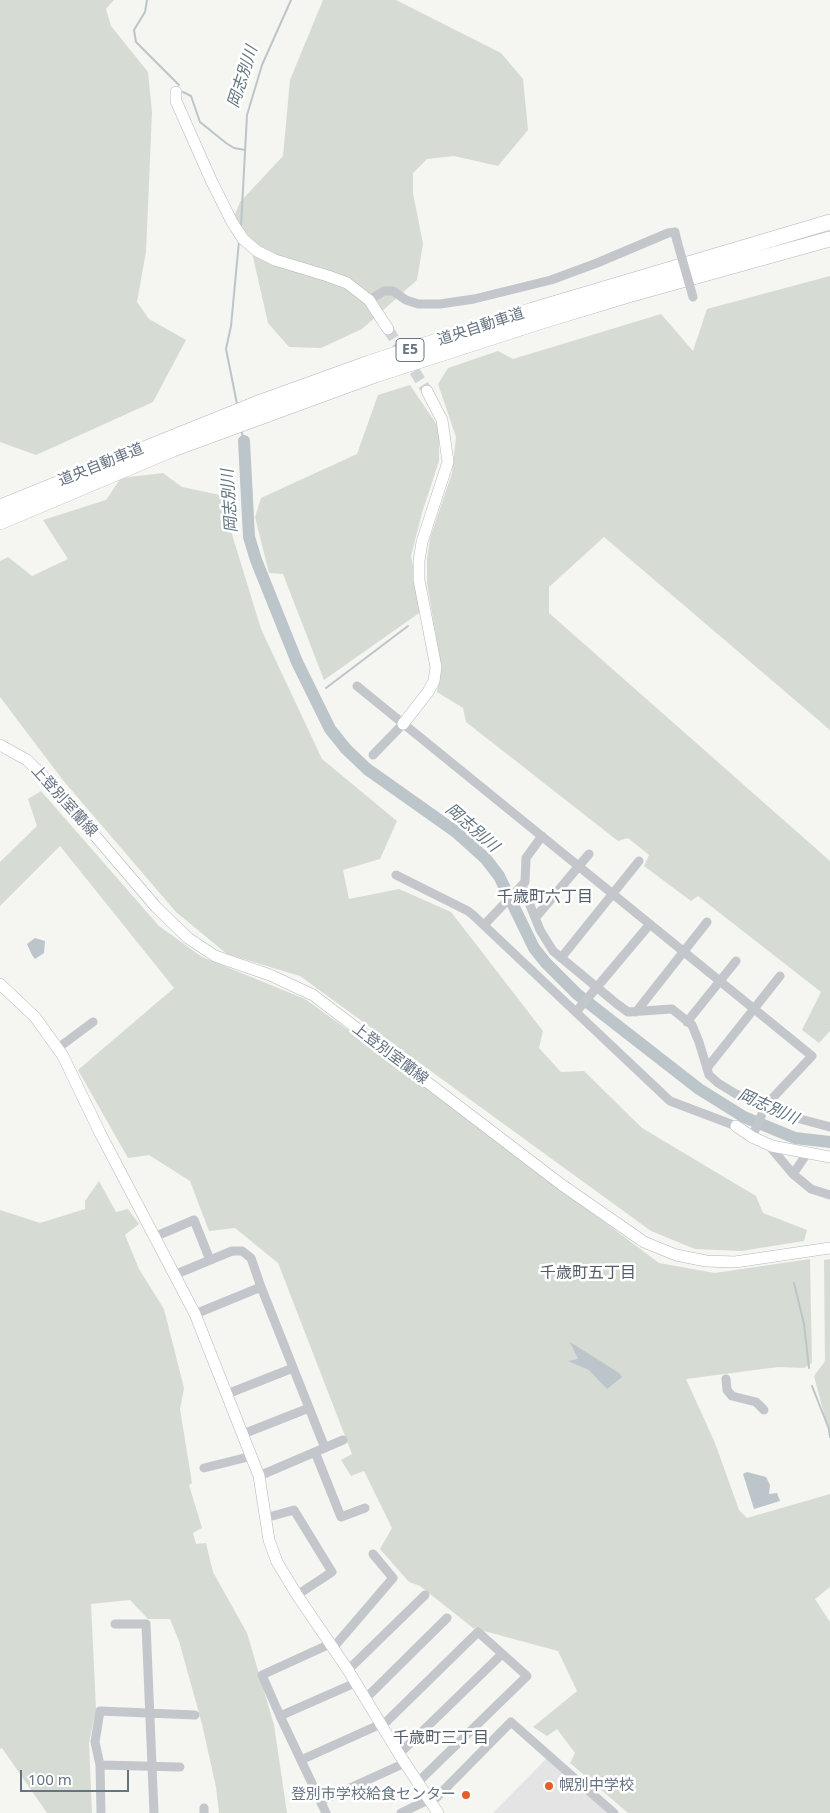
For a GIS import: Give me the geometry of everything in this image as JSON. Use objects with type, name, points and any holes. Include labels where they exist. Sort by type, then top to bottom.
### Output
[{"type":"highway","name":"道央自動車道","points":[[0,507],[235,412],[369,363],[533,310],[830,222]]},
{"type":"highway","name":"道央自動車道","points":[[0,522],[173,449],[375,375],[566,313],[830,239]]},
{"type":"street","points":[[176,92],[176,101],[212,180],[232,222],[244,239],[257,251],[275,260],[347,283],[370,300],[388,329]]},
{"type":"street","points":[[370,300],[384,291],[393,291],[406,300],[418,304],[440,304],[474,299],[550,280],[674,232],[693,297]]},
{"type":"street","points":[[373,755],[403,724],[428,692],[434,681],[436,667],[419,580],[419,561],[422,542],[448,462],[446,437],[442,420],[426,391]]},
{"type":"street","points":[[356,686],[685,951],[812,1056],[764,1108],[754,1132]]},
{"type":"street","name":"上登別室蘭線","points":[[0,745],[28,760],[156,907],[188,938],[214,956],[270,975],[313,995],[562,1185],[644,1242],[676,1256],[706,1261],[735,1262],[830,1248]]},
{"type":"street","points":[[484,925],[525,882],[526,858],[542,836]]},
{"type":"street","points":[[536,917],[589,854]]},
{"type":"street","points":[[561,958],[639,861]]},
{"type":"street","points":[[396,875],[468,911],[579,1009],[670,1101],[754,1132],[772,1146],[830,1157]]},
{"type":"street","points":[[521,887],[536,917],[540,930],[553,951],[561,958],[628,1012],[672,1009],[692,1026],[709,1076],[736,1094],[764,1108],[830,1127]]},
{"type":"street","points":[[636,1012],[707,922]]},
{"type":"street","points":[[579,1009],[650,924]]},
{"type":"street","points":[[687,1022],[736,960]]},
{"type":"street","points":[[707,1068],[780,976]]},
{"type":"street","points":[[0,984],[34,1017],[58,1048],[195,1314],[259,1476],[268,1540],[278,1562],[297,1595],[348,1670],[402,1759],[438,1813]]},
{"type":"street","points":[[58,1048],[93,1022]]},
{"type":"street","points":[[772,1146],[772,1149],[793,1174],[811,1189],[830,1195]]},
{"type":"street","points":[[793,1174],[808,1152]]},
{"type":"street","points":[[154,1237],[194,1220],[210,1260]]},
{"type":"street","points":[[174,1275],[236,1251],[248,1254],[325,1448]]},
{"type":"street","points":[[195,1314],[261,1287]]},
{"type":"street","points":[[227,1394],[293,1368]]},
{"type":"street","points":[[726,1379],[727,1390],[732,1396],[756,1402],[764,1410]]},
{"type":"street","points":[[243,1434],[309,1408]]},
{"type":"street","points":[[259,1476],[343,1440]]},
{"type":"street","points":[[315,1452],[341,1517],[364,1508]]},
{"type":"street","points":[[204,1468],[252,1456]]},
{"type":"street","points":[[265,1518],[294,1510],[332,1572],[297,1595]]},
{"type":"street","points":[[326,1813],[262,1675],[332,1646],[393,1578],[373,1554]]},
{"type":"street","points":[[348,1670],[425,1595]]},
{"type":"street","points":[[365,1699],[447,1618]]},
{"type":"street","points":[[115,1624],[146,1624],[154,1813]]},
{"type":"street","points":[[301,1760],[382,1725],[478,1632],[527,1676],[417,1782]]},
{"type":"street","points":[[321,1801],[402,1759],[502,1654]]},
{"type":"street","points":[[280,1716],[355,1683]]},
{"type":"street","points":[[101,1813],[100,1765],[95,1742],[100,1711],[195,1715]]},
{"type":"street","points":[[401,1813],[430,1801],[511,1722],[614,1813]]},
{"type":"street","points":[[100,1765],[180,1767]]},
{"type":"shaded area","points":[[0,0],[114,0],[106,9],[111,26],[148,72],[152,112],[146,252],[137,302],[149,319],[186,340],[153,402],[36,455],[0,442]]},
{"type":"shaded area","points":[[323,0],[396,0],[501,53],[523,79],[528,130],[498,166],[454,156],[427,159],[413,173],[413,193],[423,244],[417,280],[362,329],[321,348],[289,347],[268,323],[248,235],[234,217],[240,202],[283,156],[290,80]]},
{"type":"shaded area","points":[[830,276],[830,730],[604,537],[549,587],[549,613],[830,861],[830,1031],[819,1043],[802,1030],[821,992],[698,896],[691,901],[644,866],[649,855],[628,838],[618,841],[466,722],[463,708],[437,692],[441,666],[427,583],[427,559],[430,538],[452,473],[456,437],[438,384],[448,368],[498,351],[513,359],[661,314],[693,351],[707,309]]},
{"type":"shaded area","points":[[410,385],[439,428],[439,461],[422,513],[411,556],[422,611],[324,680],[283,574],[269,573],[255,517],[261,498],[357,454],[378,395]]},
{"type":"shaded area","points":[[163,473],[182,487],[220,495],[261,629],[322,759],[397,821],[380,859],[343,870],[349,899],[399,889],[451,912],[543,1031],[539,1048],[561,1072],[584,1071],[642,1128],[756,1196],[763,1213],[807,1230],[804,1241],[741,1251],[695,1249],[651,1231],[300,976],[227,954],[176,912],[62,779],[0,697],[0,561],[8,557],[32,576],[68,559],[43,520],[106,500],[121,478]]},
{"type":"shaded area","points":[[41,791],[159,926],[202,957],[305,999],[659,1263],[715,1273],[810,1259],[812,1363],[804,1368],[778,1367],[686,1379],[715,1443],[739,1510],[747,1518],[830,1494],[830,1587],[815,1599],[830,1622],[830,1813],[628,1813],[570,1763],[575,1753],[557,1729],[547,1736],[533,1727],[577,1691],[558,1651],[473,1628],[420,1586],[409,1582],[380,1549],[392,1528],[364,1471],[351,1476],[341,1460],[352,1454],[278,1263],[235,1228],[209,1231],[190,1181],[149,1155],[128,1158],[78,1070],[174,988],[60,846],[0,906],[0,862],[37,826],[28,799]]},
{"type":"shaded area","points":[[35,938],[45,941],[44,953],[35,959],[27,944]]},
{"type":"shaded area","points":[[99,1181],[116,1212],[128,1209],[139,1224],[125,1235],[139,1269],[164,1309],[184,1388],[180,1409],[192,1483],[189,1485],[202,1528],[193,1533],[196,1544],[206,1543],[213,1572],[247,1633],[274,1725],[287,1813],[219,1813],[216,1787],[202,1724],[179,1641],[170,1619],[148,1619],[130,1600],[91,1604],[96,1709],[89,1743],[92,1813],[47,1813],[2,1748],[0,1749],[0,1210],[40,1223],[85,1209],[85,1201]]},
{"type":"shaded area","points":[[830,1259],[830,1437],[814,1376],[825,1361],[824,1260]]},
{"type":"shaded area","points":[[570,1342],[619,1373],[622,1377],[607,1389],[589,1370],[568,1361],[578,1359]]},
{"type":"shaded area","points":[[747,1472],[766,1477],[770,1485],[769,1494],[777,1493],[780,1501],[754,1509],[743,1474]]},
{"type":"shaded area","name":"幌別中学校","points":[[547,1758],[607,1813],[493,1813]]},
{"type":"waterway","points":[[147,0],[145,12],[134,30],[136,42],[179,85]]},
{"type":"waterway","name":"岡志別川","points":[[241,226],[247,115],[262,65],[291,0]]},
{"type":"waterway","points":[[183,92],[191,96],[200,122],[234,148],[245,150]]},
{"type":"waterway","name":"岡志別川","points":[[237,404],[226,349],[231,326],[239,241]]},
{"type":"waterway","name":"岡志別川","points":[[241,429],[244,441]]},
{"type":"waterway","name":"岡志別川","points":[[244,441],[249,537],[256,560],[297,662],[330,729],[346,749],[367,769],[456,832],[486,859],[499,876],[534,948],[577,994],[699,1089],[744,1117],[795,1138],[830,1142]]},
{"type":"waterway","points":[[326,688],[408,626]]},
{"type":"waterway","points":[[794,1283],[804,1324],[809,1368]]},
{"type":"waterway","points":[[812,1386],[829,1429],[830,1437]]},
{"type":"tunnel","points":[[388,329],[427,391]]},
{"type":"place","name":"幌別中学校","points":[[549,1786]]},
{"type":"place","name":"登別市学校給食センター","points":[[466,1795]]},
{"type":"district","name":"千歳町六丁目","points":[[545,897]]},
{"type":"district","name":"千歳町五丁目","points":[[588,1273]]},
{"type":"district","name":"千歳町三丁目","points":[[441,1738]]}]
